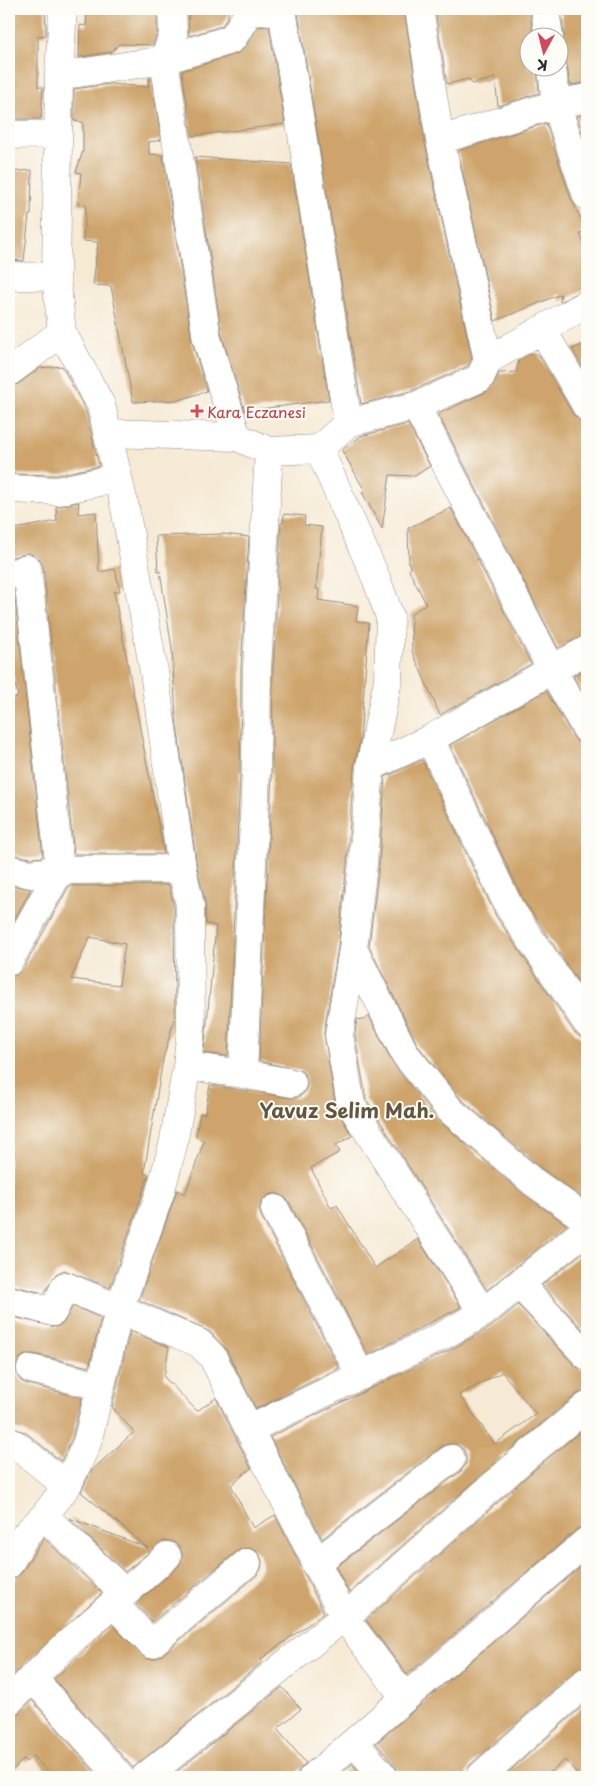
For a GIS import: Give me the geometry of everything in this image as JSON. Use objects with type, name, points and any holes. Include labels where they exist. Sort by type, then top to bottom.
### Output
[{"type":"street","points":[[9,1564],[26,1534],[44,1516],[67,1486],[87,1443],[119,1310],[160,1193],[174,1145],[188,1066],[191,1028],[190,905],[182,869],[154,672],[125,508],[116,478],[101,405],[62,332],[56,277],[62,9]]},
{"type":"street","points":[[172,9],[173,36],[164,60],[207,339],[237,437]]},
{"type":"street","points":[[59,76],[164,60],[232,39],[249,12],[282,9],[348,423]]},
{"type":"street","points":[[419,9],[440,140],[488,360]]},
{"type":"street","points":[[545,9],[547,28]]},
{"type":"street","points":[[553,78],[556,104],[587,196]]},
{"type":"street","points":[[440,140],[556,104],[587,98]]},
{"type":"street","points":[[9,135],[58,134]]},
{"type":"street","points":[[9,276],[56,277]]},
{"type":"street","points":[[108,433],[237,437],[269,451],[319,449],[348,423],[416,406],[480,378],[488,360],[587,304]]},
{"type":"street","points":[[542,329],[587,407]]},
{"type":"street","points":[[9,372],[62,332]]},
{"type":"street","points":[[416,406],[552,670],[587,730]]},
{"type":"street","points":[[319,449],[376,578],[390,617],[388,680],[370,767],[363,864],[340,1035],[351,1105],[483,1313]]},
{"type":"street","points":[[242,1074],[256,771],[257,669],[269,451]]},
{"type":"street","points":[[9,489],[58,491],[116,478]]},
{"type":"street","points":[[9,575],[27,568],[60,870],[9,961]]},
{"type":"street","points":[[370,767],[430,739],[587,650]]},
{"type":"street","points":[[430,739],[509,907],[587,1023]]},
{"type":"street","points":[[9,869],[30,874],[60,870],[182,869]]},
{"type":"street","points":[[353,949],[405,1054],[450,1110],[532,1181],[587,1220]]},
{"type":"street","points":[[188,1066],[292,1083]]},
{"type":"street","points":[[275,1209],[361,1376]]},
{"type":"street","points":[[250,1429],[361,1376],[483,1313],[587,1229]]},
{"type":"street","points":[[520,1285],[587,1356]]},
{"type":"street","points":[[9,1300],[53,1312],[65,1286],[199,1343],[212,1356],[250,1429],[315,1564],[344,1617],[405,1698]]},
{"type":"street","points":[[32,1369],[100,1386]]},
{"type":"street","points":[[145,1777],[360,1604],[524,1458],[587,1406]]},
{"type":"street","points":[[9,1442],[16,1444],[67,1486]]},
{"type":"street","points":[[315,1564],[451,1459]]},
{"type":"street","points":[[44,1516],[119,1598],[151,1644],[247,1563]]},
{"type":"street","points":[[313,1777],[586,1546]]},
{"type":"street","points":[[9,1700],[32,1677],[167,1556]]},
{"type":"street","points":[[32,1677],[120,1777]]},
{"type":"street","points":[[480,1777],[587,1681]]},
{"type":"street","points":[[355,1742],[384,1777]]},
{"type":"building","points":[[9,9],[45,9],[46,35],[38,36],[38,87],[43,87],[41,119],[9,119]]},
{"type":"building","points":[[109,9],[157,9],[157,33],[153,45],[119,44],[111,52],[79,57],[80,25],[86,26],[87,11],[109,12]]},
{"type":"building","points":[[188,9],[228,9],[228,16],[222,26],[189,36]]},
{"type":"building","points":[[314,9],[404,9],[425,143],[472,358],[468,366],[411,391],[361,404],[298,13]]},
{"type":"building","points":[[435,9],[530,9],[532,28],[518,28],[518,78],[538,78],[539,93],[498,106],[495,78],[472,84],[469,79],[447,84]]},
{"type":"building","points":[[561,9],[587,9],[587,83],[570,85],[568,72],[568,28],[563,28]]},
{"type":"building","points":[[269,26],[285,124],[192,136],[182,71],[237,54],[245,47],[258,27]]},
{"type":"building","points":[[149,78],[151,78],[161,140],[149,142],[149,154],[163,155],[192,342],[207,391],[179,400],[133,402],[111,286],[93,285],[98,242],[83,241],[86,205],[78,204],[81,173],[76,172],[83,151],[83,122],[74,121],[74,89],[110,84],[148,87]]},
{"type":"building","points":[[587,114],[587,148],[577,116]]},
{"type":"building","points":[[546,123],[571,199],[587,230],[580,233],[587,251],[587,288],[560,302],[561,294],[495,321],[458,151]]},
{"type":"building","points":[[195,157],[291,164],[329,400],[245,411],[222,336]]},
{"type":"building","points":[[32,170],[31,215],[29,215],[24,261],[9,260],[9,172]]},
{"type":"building","points":[[587,343],[587,373],[586,374],[572,349]]},
{"type":"building","points":[[533,353],[539,355],[573,415],[585,422],[587,427],[587,634],[558,648],[438,414],[486,392],[494,384],[499,373],[516,372],[519,360]]},
{"type":"building","points":[[62,366],[86,411],[99,466],[57,475],[9,474],[9,387],[18,384],[40,368]]},
{"type":"building","points":[[408,424],[430,466],[415,476],[390,475],[382,529],[362,492],[365,491],[342,450],[361,436]]},
{"type":"building","points":[[79,502],[78,514],[96,512],[99,572],[115,569],[120,591],[114,592],[164,854],[74,854],[43,566],[40,559],[29,553],[9,558],[9,530],[57,521],[56,507]]},
{"type":"building","points":[[451,508],[531,664],[440,715],[412,651],[411,614],[426,604],[409,570],[411,568],[409,564],[408,528]]},
{"type":"building","points":[[284,514],[305,516],[304,525],[322,527],[316,589],[319,589],[318,600],[358,606],[356,621],[369,623],[360,740],[354,766],[347,863],[338,947],[324,1033],[336,1108],[352,1136],[336,1145],[340,1152],[311,1168],[331,1208],[337,1205],[375,1268],[418,1239],[461,1307],[368,1355],[289,1202],[283,1196],[276,1193],[268,1195],[262,1201],[259,1209],[261,1216],[339,1368],[256,1409],[226,1349],[210,1332],[139,1300],[177,1190],[185,1194],[204,1141],[196,1137],[200,1113],[205,1114],[210,1085],[290,1098],[297,1098],[304,1093],[307,1086],[307,1078],[302,1071],[259,1061],[272,772],[273,670],[281,523],[283,523]]},
{"type":"building","points":[[223,534],[249,537],[241,668],[240,771],[228,1056],[204,1053],[216,926],[206,924],[205,902],[197,866],[176,718],[172,649],[160,571],[158,571],[156,536]]},
{"type":"building","points":[[9,590],[14,590],[43,857],[31,858],[9,854],[9,699],[18,697],[9,656]]},
{"type":"building","points":[[587,668],[587,699],[573,676]]},
{"type":"building","points":[[546,691],[574,738],[580,744],[587,746],[587,995],[523,899],[450,745]]},
{"type":"building","points":[[422,760],[496,916],[574,1032],[580,1037],[587,1038],[587,1201],[542,1169],[461,1099],[418,1046],[369,946],[379,865],[385,777]]},
{"type":"building","points":[[9,885],[31,889],[9,929]]},
{"type":"building","points":[[169,885],[174,907],[175,1017],[163,1059],[144,1173],[149,1175],[110,1288],[64,1270],[56,1274],[44,1293],[9,1285],[9,977],[17,975],[23,969],[69,886]],"holes":[[[90,937],[125,944],[119,985],[71,979]]]},
{"type":"building","points":[[369,1016],[393,1064],[438,1120],[522,1193],[567,1225],[487,1290],[366,1099],[355,1035],[357,1019],[364,1020]]},
{"type":"building","points":[[587,1249],[587,1334],[542,1285]]},
{"type":"building","points":[[518,1305],[576,1367],[587,1371],[587,1391],[577,1394],[513,1447],[349,1593],[336,1567],[461,1471],[466,1464],[464,1450],[456,1444],[448,1444],[441,1447],[322,1539],[270,1437],[450,1350],[491,1327]],"holes":[[[502,1372],[536,1414],[495,1444],[459,1395]]]},
{"type":"building","points":[[73,1306],[101,1318],[89,1367],[34,1354],[27,1354],[20,1358],[16,1366],[16,1374],[21,1381],[27,1384],[82,1398],[72,1438],[61,1461],[25,1432],[9,1427],[9,1316],[56,1327],[63,1324]]},
{"type":"building","points":[[130,1331],[169,1347],[164,1377],[197,1411],[216,1398],[251,1468],[231,1485],[253,1528],[275,1515],[324,1613],[262,1658],[261,1663],[133,1768],[54,1679],[112,1625],[146,1659],[154,1659],[161,1656],[257,1575],[261,1569],[262,1561],[259,1553],[253,1549],[245,1548],[237,1551],[152,1622],[136,1604],[178,1567],[182,1561],[182,1553],[179,1546],[172,1541],[163,1541],[125,1572],[69,1518],[148,1548],[81,1492],[91,1471],[134,1432],[112,1407]]},
{"type":"building","points":[[587,1426],[587,1526],[577,1529],[407,1675],[366,1620],[533,1471]]},
{"type":"building","points":[[44,1538],[102,1593],[9,1679],[9,1580],[16,1578],[22,1572]]},
{"type":"building","points":[[586,1562],[587,1666],[577,1669],[470,1765],[465,1777],[399,1777],[396,1767],[376,1743]]},
{"type":"building","points":[[282,1687],[301,1709],[277,1729],[306,1763],[298,1771],[298,1777],[170,1777]]},
{"type":"building","points":[[32,1700],[99,1777],[53,1777],[33,1756],[26,1762],[24,1759],[9,1774],[9,1716],[20,1712]]},
{"type":"building","points":[[587,1702],[587,1777],[580,1777],[565,1760],[544,1777],[503,1777]]},
{"type":"building","points":[[352,1764],[364,1777],[337,1777]]},
{"type":"place","name":"Kara Eczanesi","points":[[197,411]]},
{"type":"district","name":"Yavuz Selim Mah.","points":[[347,1110]]}]
